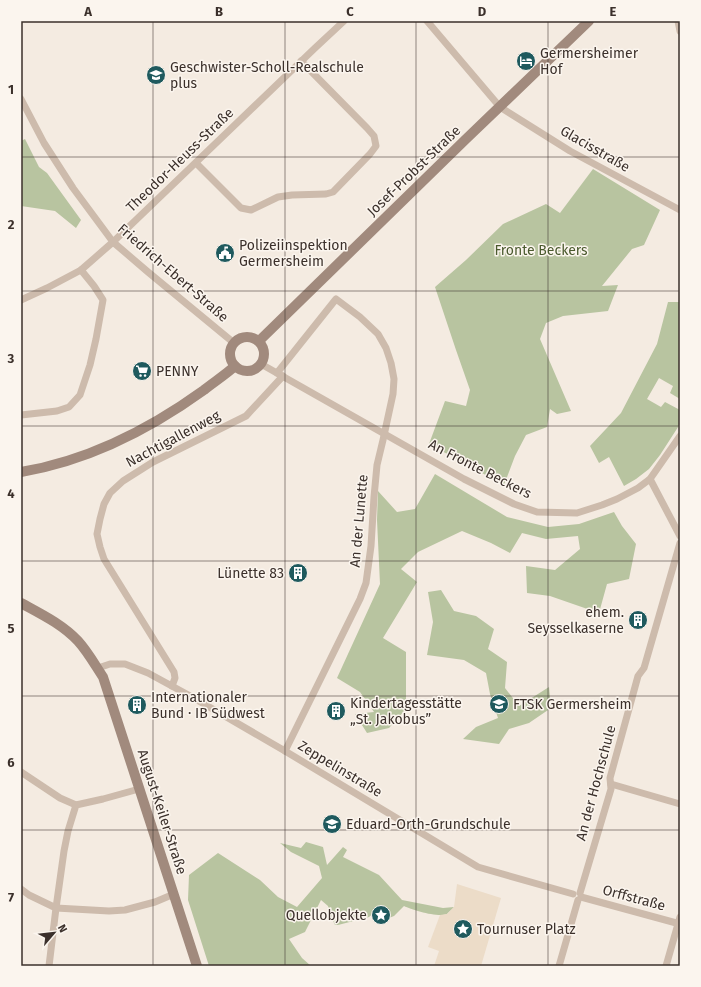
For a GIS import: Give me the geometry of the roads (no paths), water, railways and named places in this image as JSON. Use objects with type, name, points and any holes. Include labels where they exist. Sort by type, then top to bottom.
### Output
[{"type":"main road","name":"Josef-Probst-Straße","points":[[259,342],[589,21]]},
{"type":"main road","points":[[249,337],[254,338],[259,342],[264,350],[263,360],[257,368],[246,371],[235,366],[230,357],[230,352],[231,347],[238,339],[249,337]]},
{"type":"main road","points":[[21,472],[36,470],[53,465],[114,443],[151,424],[186,402],[235,366]]},
{"type":"main road","name":"August-Keiler-Straße","points":[[21,603],[65,629],[78,641],[103,677],[197,966]]},
{"type":"street","name":"Theodor-Heuss-Straße","points":[[21,300],[48,288],[81,270],[113,242],[344,21]]},
{"type":"street","name":"Glacisstraße","points":[[427,21],[500,107],[570,151],[680,210]]},
{"type":"street","points":[[678,21],[680,32]]},
{"type":"street","points":[[196,163],[241,208],[251,210],[278,197],[326,194],[333,192],[376,146],[374,136],[301,61]]},
{"type":"street","name":"Friedrich-Ebert-Straße","points":[[21,98],[44,143],[73,188],[113,242],[234,343]]},
{"type":"street","points":[[21,415],[57,411],[69,407],[80,395],[90,365],[103,300],[81,270]]},
{"type":"street","name":"An der Lunette","points":[[280,374],[336,299],[360,317],[378,334],[386,348],[391,363],[394,380],[393,394],[377,464],[371,546],[366,583],[360,599],[285,751]]},
{"type":"street","name":"An Fronte Beckers","points":[[261,364],[464,479],[514,504],[537,512],[578,513],[617,499],[638,488],[650,479],[680,436]]},
{"type":"street","name":"Nachtigallenweg","points":[[172,686],[175,678],[174,672],[104,559],[97,534],[104,504],[110,494],[123,481],[153,462],[246,416],[280,374]]},
{"type":"street","points":[[650,479],[680,536]]},
{"type":"street","name":"An der Hochschule","points":[[559,966],[578,896],[611,789],[610,778],[638,676],[644,668],[680,543]]},
{"type":"street","name":"Zeppelinstraße","points":[[98,668],[110,664],[125,664],[134,666],[172,686],[285,751],[478,867],[578,896]]},
{"type":"street","points":[[21,772],[60,798],[76,805],[103,799],[139,788]]},
{"type":"street","points":[[611,784],[680,804]]},
{"type":"street","points":[[49,966],[64,850],[76,805]]},
{"type":"street","points":[[21,889],[29,895],[56,908],[109,911],[125,910],[155,902],[174,894]]},
{"type":"street","name":"Orffstraße","points":[[578,896],[679,921]]},
{"type":"street","points":[[666,966],[679,921]]},
{"type":"place","name":"Germersheimer Hof","points":[[526,61]]},
{"type":"place","name":"Geschwister-Scholl-Realschule plus","points":[[156,75]]},
{"type":"place","name":"Polizeiinspektion Germersheim","points":[[225,253]]},
{"type":"place","name":"PENNY","points":[[142,371]]},
{"type":"place","name":"Lünette 83","points":[[298,573]]},
{"type":"place","name":"ehem. Seysselkaserne","points":[[638,620]]},
{"type":"place","name":"FTSK Germersheim","points":[[499,704]]},
{"type":"place","name":"Internationaler Bund · IB Südwest","points":[[137,705]]},
{"type":"place","name":"Kindertagesstätte „St. Jakobus”","points":[[336,711]]},
{"type":"place","name":"Eduard-Orth-Grundschule","points":[[332,824]]},
{"type":"place","name":"Quellobjekte","points":[[381,915]]},
{"type":"place","name":"Tournuser Platz","points":[[463,929]]},
{"type":"park label","name":"Fronte Beckers","points":[[541,250]]}]
